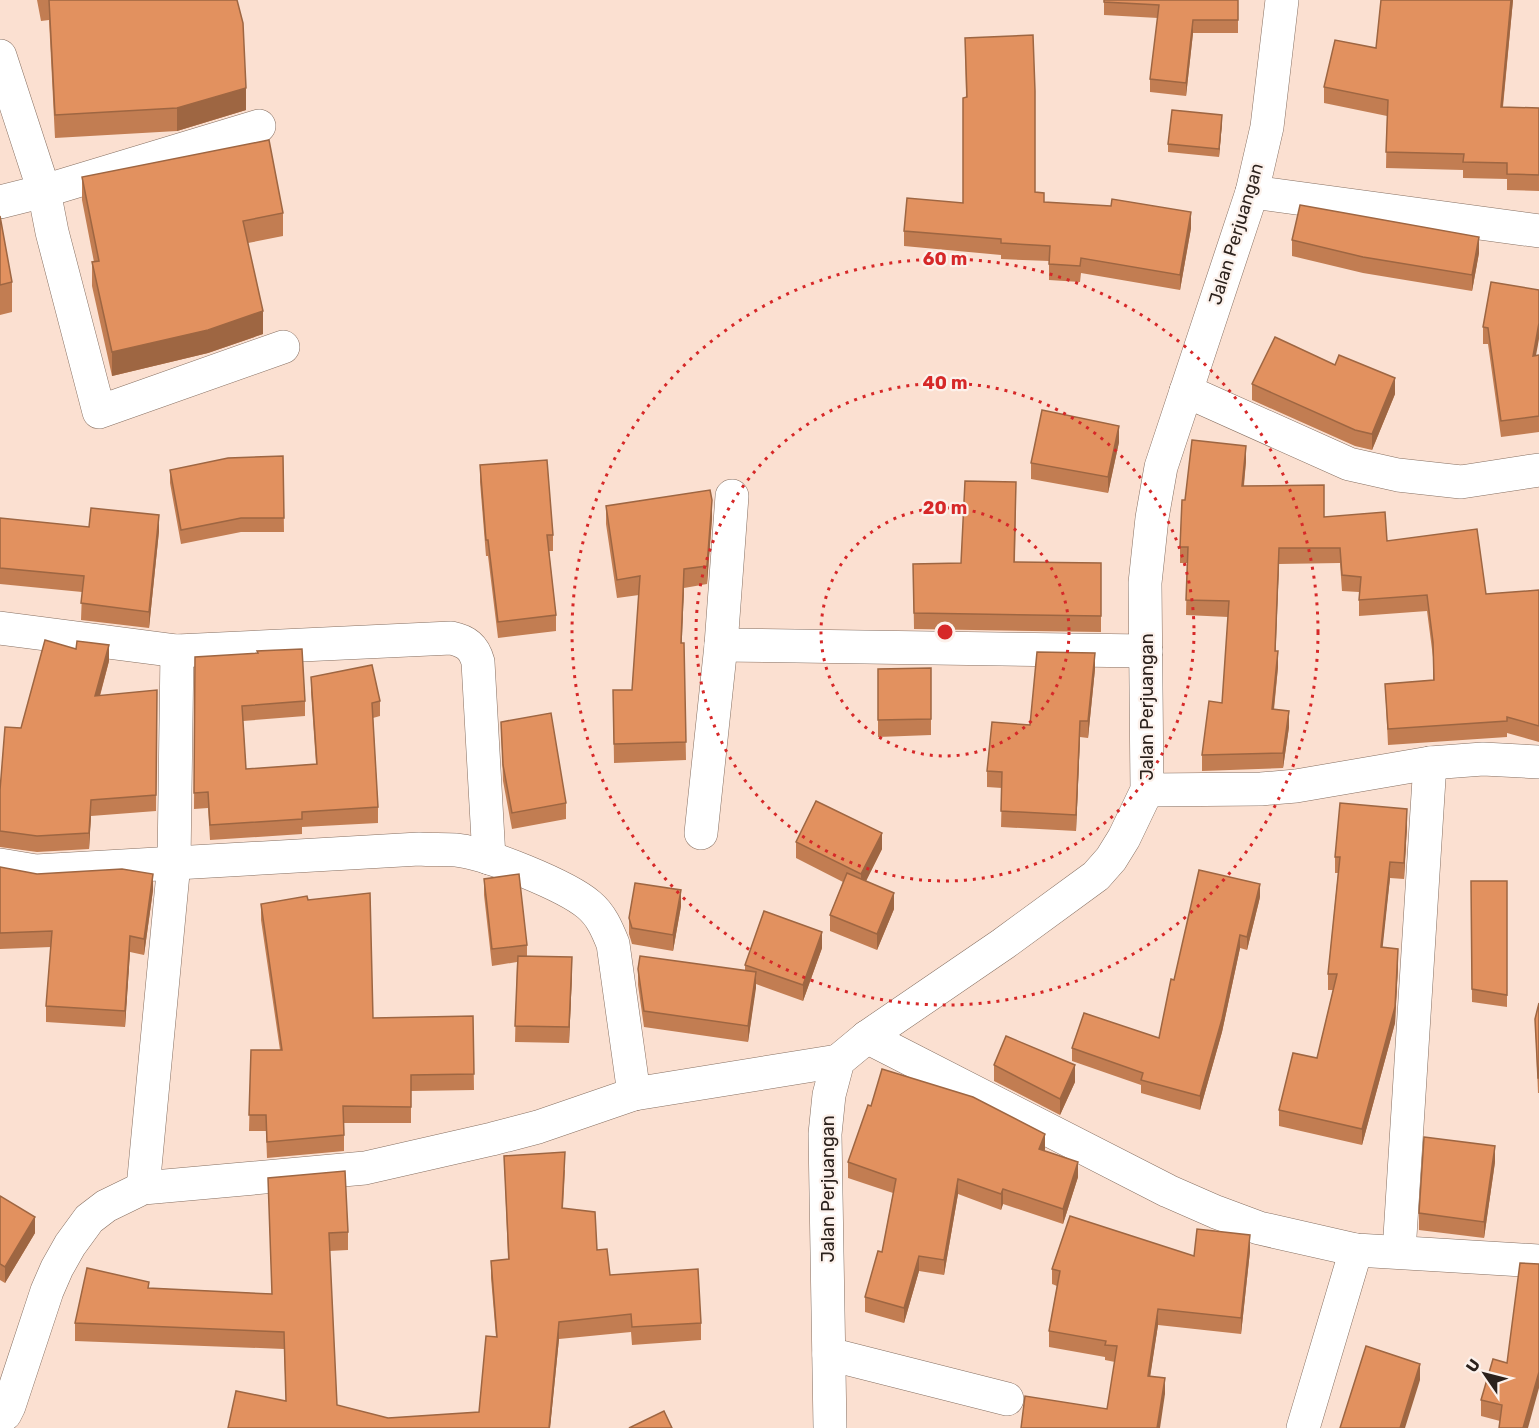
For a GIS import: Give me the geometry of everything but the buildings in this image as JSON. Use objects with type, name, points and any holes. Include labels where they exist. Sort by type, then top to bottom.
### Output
[{"type":"street","name":"Jalan Perjuangan","points":[[830,1428],[825,1134],[829,1095],[838,1061],[867,1037],[1012,938],[1096,876],[1111,859],[1124,838],[1147,790],[1145,583],[1152,518],[1161,467],[1252,192],[1267,127],[1282,0]]},
{"type":"street","points":[[0,56],[44,191],[52,232],[99,412],[283,347]]},
{"type":"street","points":[[0,202],[44,191],[259,126]]},
{"type":"street","points":[[1252,192],[1539,231]]},
{"type":"street","points":[[1186,391],[1349,464],[1398,475],[1461,482],[1539,470]]},
{"type":"street","points":[[701,833],[732,496]]},
{"type":"street","points":[[0,628],[177,651],[451,638],[461,640],[470,646],[478,662],[489,858]]},
{"type":"street","points":[[720,645],[1146,651]]},
{"type":"street","points":[[142,1188],[174,863],[177,651]]},
{"type":"street","points":[[1147,790],[1261,789],[1296,786],[1430,764],[1483,759],[1539,762]]},
{"type":"street","points":[[1399,1252],[1430,764]]},
{"type":"street","points":[[0,865],[36,872],[419,849],[457,850],[489,858],[573,893],[591,906],[606,925],[613,944],[634,1094]]},
{"type":"street","points":[[867,1037],[1168,1191],[1259,1228],[1356,1250],[1539,1261]]},
{"type":"street","points":[[12,1417],[47,1291],[70,1245],[88,1219],[106,1206],[142,1188],[365,1168],[515,1133],[634,1094],[838,1061]]},
{"type":"street","points":[[1302,1428],[1356,1250]]},
{"type":"street","points":[[829,1354],[1007,1399]]}]
